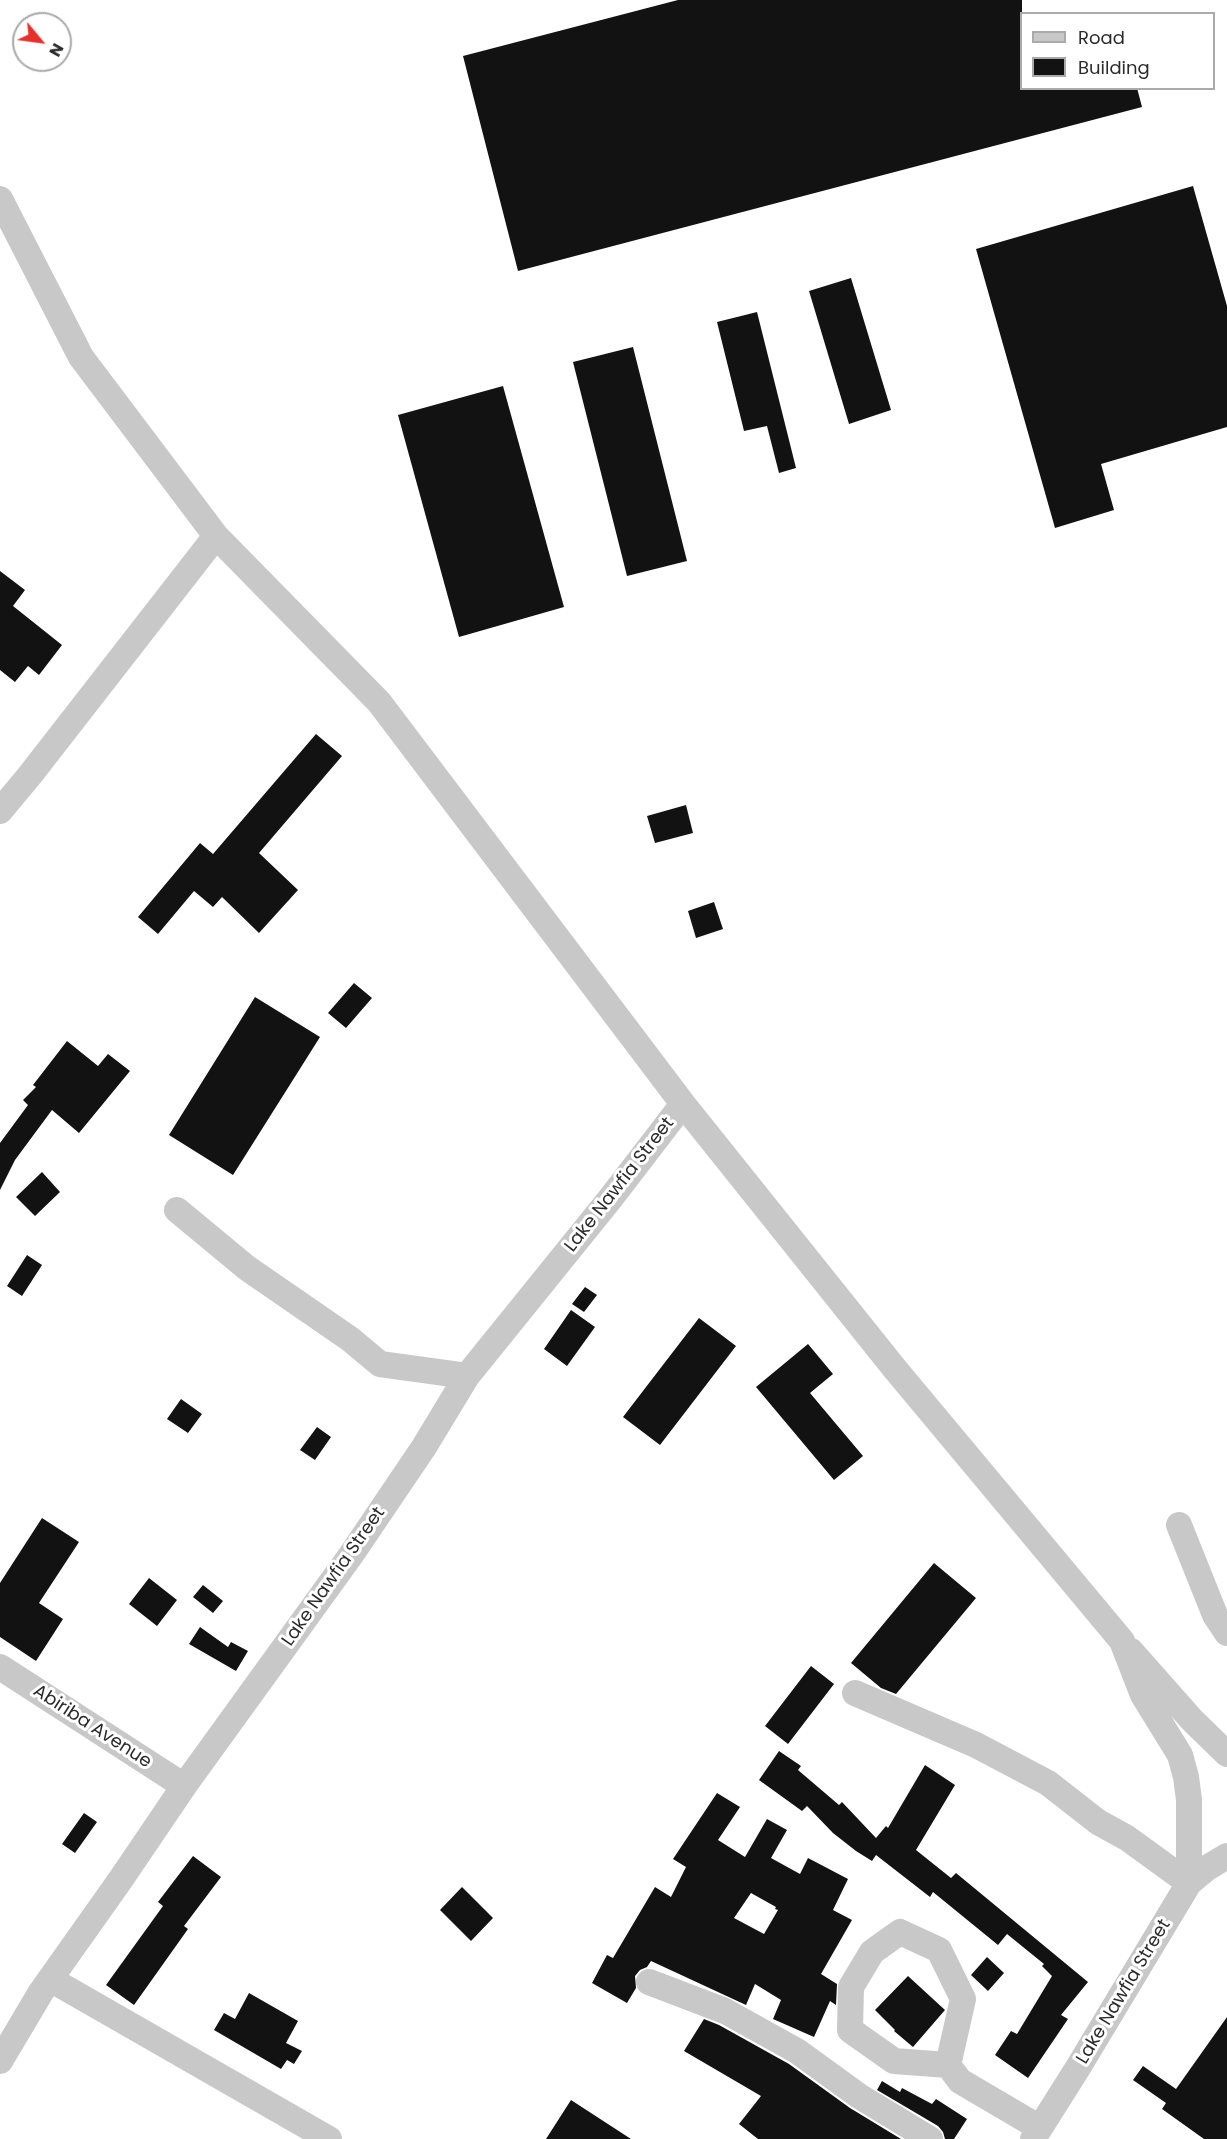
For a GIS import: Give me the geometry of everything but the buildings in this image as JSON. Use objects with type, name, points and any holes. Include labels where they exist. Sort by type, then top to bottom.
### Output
[{"type":"street","points":[[0,199],[81,357],[216,536],[379,702],[683,1104],[903,1379],[1122,1641],[1192,1720],[1227,1754]]},
{"type":"street","points":[[0,811],[30,776],[216,536]]},
{"type":"street","name":"Lake Nawfia Street","points":[[0,2061],[50,1980],[184,1786],[351,1555],[424,1447],[467,1376],[610,1199],[683,1104]]},
{"type":"street","points":[[177,1210],[247,1269],[350,1340],[380,1364],[467,1376]]},
{"type":"street","points":[[1179,1526],[1215,1615],[1227,1633]]},
{"type":"street","points":[[1122,1641],[1143,1695],[1180,1755],[1189,1800],[1189,1884]]},
{"type":"street","name":"Abiriba Avenue","points":[[0,1667],[184,1786]]},
{"type":"street","points":[[855,1693],[976,1745],[1048,1783],[1098,1822],[1127,1838],[1189,1884]]},
{"type":"street","name":"Lake Nawfia Street","points":[[1036,2133],[1189,1884],[1206,1868],[1227,1856]]},
{"type":"street","points":[[948,2065],[963,2000],[939,1950],[900,1932],[872,1952],[851,1987],[850,2030],[894,2061],[948,2065],[960,2081],[1036,2133]]},
{"type":"street","points":[[50,1980],[329,2139]]},
{"type":"street","points":[[649,1982],[725,2011],[797,2052],[859,2096],[930,2139]]}]
